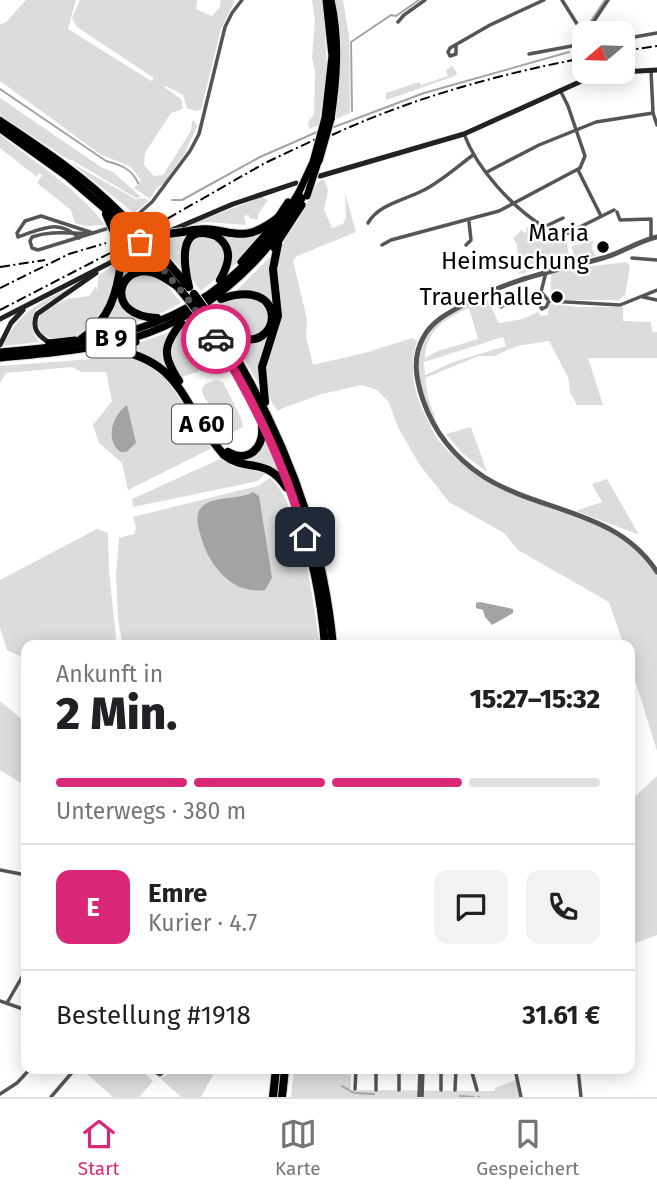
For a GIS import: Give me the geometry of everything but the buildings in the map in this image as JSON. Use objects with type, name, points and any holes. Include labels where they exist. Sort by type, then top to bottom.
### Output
[{"type":"highway","points":[[326,0],[332,56],[328,118]]},
{"type":"highway","points":[[0,352],[121,331],[157,317],[183,305],[220,280],[258,244],[300,191],[316,162],[328,118],[337,68],[336,32],[331,0]]},
{"type":"highway","name":"A 60","points":[[0,121],[102,195],[110,212],[133,219],[159,235],[204,228],[236,235],[250,234],[263,229],[278,217]]},
{"type":"highway","name":"A 60","points":[[0,128],[67,176],[110,212],[187,292],[205,315],[264,416],[293,498],[314,573],[324,640]]},
{"type":"highway","points":[[37,355],[111,349],[145,339],[181,323],[221,299],[257,268],[278,244],[297,216],[300,191],[316,162]]},
{"type":"highway","name":"B 9","points":[[0,352],[108,339],[173,315],[208,295],[249,260],[278,227],[300,191]]},
{"type":"highway","name":"B 9","points":[[0,352],[37,355],[121,341],[151,332],[183,317],[218,295],[255,263],[285,225],[300,191]]},
{"type":"highway","name":"B 9","points":[[81,339],[96,328],[107,314],[121,262],[110,212]]},
{"type":"highway","name":"A 60","points":[[133,219],[145,248]]},
{"type":"highway","points":[[187,292],[184,250],[190,240],[200,234],[213,234],[227,247],[229,261],[220,280]]},
{"type":"highway","name":"B 9","points":[[181,323],[168,342],[167,359],[222,447],[228,453],[239,457],[253,453],[261,441],[264,416],[262,367],[278,316],[272,269],[278,244]]},
{"type":"highway","name":"A 60","points":[[157,317],[139,316],[127,309],[121,295],[126,280],[137,272],[149,271],[187,292]]},
{"type":"highway","name":"A 60","points":[[205,315],[234,335],[248,340],[263,335],[272,321],[270,307],[259,296],[243,293],[221,299]]},
{"type":"highway","name":"A 60","points":[[215,323],[237,357],[292,472],[312,532],[327,600],[332,640]]},
{"type":"highway","name":"A 60","points":[[111,349],[133,352],[158,366],[178,387],[221,453],[232,460],[265,467],[274,472],[293,498]]},
{"type":"highway","points":[[274,1097],[276,1074]]},
{"type":"highway","points":[[282,1097],[284,1074]]},
{"type":"main road","points":[[320,176],[464,134],[559,89],[598,76],[654,70]]},
{"type":"main road","points":[[172,230],[233,204],[300,191]]},
{"type":"main road","points":[[0,319],[145,248]]},
{"type":"main road","points":[[50,343],[36,330],[35,322],[39,312],[84,284],[103,267]]},
{"type":"main road","points":[[0,352],[18,315],[34,302]]},
{"type":"street","points":[[133,219],[152,202],[199,134],[225,27],[242,0]]},
{"type":"street","points":[[398,22],[425,0]]},
{"type":"street","points":[[456,45],[490,25],[544,0]]},
{"type":"street","points":[[562,0],[576,21]]},
{"type":"street","points":[[594,21],[608,0]]},
{"type":"street","points":[[635,37],[657,33]]},
{"type":"street","points":[[529,54],[572,46]]},
{"type":"street","points":[[654,70],[653,113],[657,125]]},
{"type":"street","points":[[382,245],[391,240],[499,211],[578,170],[586,156],[559,89]]},
{"type":"street","points":[[487,172],[575,130],[608,119],[653,113]]},
{"type":"street","points":[[464,134],[473,155],[512,202],[544,227],[563,218]]},
{"type":"street","points":[[368,223],[386,206],[425,190],[473,155]]},
{"type":"street","points":[[578,170],[601,216]]},
{"type":"street","points":[[568,233],[615,211],[620,220],[650,218],[654,238],[610,256],[491,289],[444,316],[428,330],[421,341],[417,355],[417,376],[428,414],[451,450],[483,476],[516,493],[611,528],[637,547],[657,572]]},
{"type":"street","points":[[79,237],[65,227],[55,226],[18,237],[17,233],[25,221],[38,216],[93,233]]},
{"type":"street","points":[[466,245],[471,240],[468,220]]},
{"type":"street","points":[[73,225],[79,237]]},
{"type":"street","points":[[79,237],[50,231],[30,240],[32,248],[38,250],[109,228]]},
{"type":"street","points":[[632,258],[657,260]]},
{"type":"street","points":[[545,272],[541,292],[549,301],[616,305],[625,304],[657,290]]},
{"type":"street","points":[[501,307],[530,295],[543,309],[549,301]]},
{"type":"street","points":[[643,297],[657,300]]},
{"type":"street","points":[[0,870],[21,874]]},
{"type":"street","points":[[7,1003],[21,979]]},
{"type":"street","points":[[0,1002],[21,1008]]},
{"type":"street","points":[[0,1094],[25,1074]]},
{"type":"street","points":[[51,1097],[71,1074]]},
{"type":"street","points":[[355,1089],[356,1074]]},
{"type":"street","points":[[376,1074],[376,1090]]},
{"type":"street","points":[[399,1074],[400,1090]]},
{"type":"street","points":[[421,1074],[421,1097]]},
{"type":"street","points":[[441,1074],[441,1090]]},
{"type":"street","points":[[456,1074],[456,1090]]},
{"type":"street","points":[[472,1074],[477,1090]]},
{"type":"street","points":[[516,1074],[521,1097]]},
{"type":"street","points":[[579,1074],[581,1097]]},
{"type":"shaded area","points":[[26,0],[76,0],[68,29],[151,81],[154,78],[77,27],[72,18],[80,0],[197,0],[196,9],[212,16],[220,7],[221,0],[235,0],[221,29],[201,110],[187,108],[183,95],[164,87],[181,99],[183,109],[171,113],[145,153],[144,165],[154,176],[163,175],[191,131],[192,121],[197,126],[185,153],[150,199],[134,188],[141,180],[131,167],[100,154],[0,81],[0,24],[5,23]]},
{"type":"shaded area","points":[[312,0],[323,0],[327,67],[319,125],[309,129],[308,122],[314,115],[315,71],[312,57],[315,21]]},
{"type":"shaded area","points":[[334,0],[343,0],[349,36],[350,113],[336,119],[340,65]]},
{"type":"shaded area","points":[[452,66],[457,73],[455,76],[386,100],[386,93],[448,76],[446,70]]},
{"type":"shaded area","points":[[0,98],[101,167],[113,172],[141,197],[136,198],[69,160],[0,115]]},
{"type":"shaded area","points":[[0,135],[70,189],[105,225],[85,226],[75,223],[71,210],[37,183],[42,175],[39,173],[37,177],[0,148]]},
{"type":"shaded area","points":[[70,162],[135,199],[145,198],[148,201],[134,213]]},
{"type":"shaded area","points":[[324,179],[328,190],[324,210],[332,228],[343,224],[346,217],[345,193],[356,232],[297,256],[293,261],[307,319],[306,337],[313,365],[412,338],[417,341],[413,377],[417,395],[435,435],[450,453],[477,474],[506,490],[611,532],[636,549],[647,561],[657,576],[657,751],[635,680],[635,640],[622,640],[609,602],[518,550],[504,533],[449,502],[419,464],[399,429],[388,401],[377,390],[362,385],[322,394],[278,411],[270,399],[267,374],[281,308],[278,255],[317,183]]},
{"type":"shaded area","points":[[262,197],[268,200],[258,214],[258,220],[249,218],[249,215],[244,216],[246,225],[207,222],[186,226]]},
{"type":"shaded area","points":[[533,223],[567,243],[570,262],[519,274],[517,244],[513,238],[522,230],[527,232],[526,229]]},
{"type":"shaded area","points":[[266,230],[228,271],[230,265],[217,234],[190,238],[184,272],[158,243],[198,231]]},
{"type":"shaded area","points":[[199,236],[212,236],[226,249],[221,274],[201,291],[189,275],[188,246]]},
{"type":"shaded area","points":[[593,241],[592,249],[596,256],[574,261],[572,246]]},
{"type":"shaded area","points":[[141,252],[156,271],[148,269],[122,283],[127,311],[144,320],[93,335],[109,317],[124,261]]},
{"type":"shaded area","points":[[272,255],[270,267],[275,319],[261,295],[251,291],[234,293]]},
{"type":"shaded area","points":[[627,262],[630,267],[625,295],[619,300],[550,300],[551,274],[575,268]]},
{"type":"shaded area","points":[[112,266],[116,271],[111,296],[97,322],[83,333],[66,339],[50,338],[42,334],[37,324],[41,313],[67,299],[89,296],[96,286],[97,291],[99,275]]},
{"type":"shaded area","points":[[146,273],[161,278],[181,303],[157,315],[134,312],[123,294],[129,280]]},
{"type":"shaded area","points":[[83,281],[36,310],[32,327],[39,342],[3,346],[27,313],[47,299]]},
{"type":"shaded area","points":[[236,297],[263,301],[270,318],[264,332],[249,338],[228,326],[213,309]]},
{"type":"shaded area","points":[[486,297],[499,323],[523,319],[538,312],[541,316],[548,315],[549,305],[552,304],[623,307],[623,321],[651,322],[652,332],[657,332],[657,358],[588,358],[603,405],[577,405],[570,392],[568,377],[549,341],[517,346],[494,356],[479,356],[425,378],[428,398],[440,431],[423,393],[418,365],[420,352],[425,340],[439,323]],"holes":[[[469,308],[478,339],[438,351],[425,358],[429,340],[439,326]],[[503,337],[506,346],[453,362],[425,375],[424,362]]]},
{"type":"shaded area","points":[[195,319],[224,364],[206,365],[203,370],[179,378],[169,360],[170,345],[179,332]]},
{"type":"shaded area","points":[[172,331],[164,346],[166,364],[221,447],[234,456],[247,457],[257,450],[264,436],[281,477],[267,468],[227,455],[220,449],[191,403],[170,377],[157,365],[125,348]]},
{"type":"shaded area","points":[[269,332],[259,385],[231,336],[237,339]]},
{"type":"shaded area","points":[[134,357],[162,374],[214,447],[128,490],[122,463],[99,443],[93,425],[112,401],[106,372],[82,372],[72,367],[6,373],[0,383],[0,366]]},
{"type":"shaded area","points":[[216,380],[223,382],[241,418],[243,427],[232,433],[227,433],[203,395],[205,384]]},
{"type":"shaded area","points":[[127,405],[136,443],[126,452],[120,452],[113,441],[112,428],[117,415]]},
{"type":"shaded area","points":[[471,427],[487,472],[462,453],[446,434]]},
{"type":"shaded area","points":[[220,459],[238,468],[266,473],[258,481],[133,507],[132,499]]},
{"type":"shaded area","points":[[270,478],[281,491],[290,510],[310,581],[319,640],[122,640],[116,575],[119,538],[134,534],[136,528],[133,517],[258,486]]},
{"type":"shaded area","points":[[607,479],[637,534],[576,511],[602,502],[592,484]]},
{"type":"shaded area","points":[[253,492],[259,496],[272,578],[265,590],[243,588],[216,568],[205,548],[197,517],[203,506],[209,502]]},
{"type":"shaded area","points":[[97,529],[108,533],[115,640],[21,640],[21,657],[7,650],[0,628],[0,580]]},
{"type":"shaded area","points":[[476,603],[513,609],[513,613],[492,625],[483,610],[476,608]]},
{"type":"shaded area","points":[[0,701],[21,719],[21,783],[0,770]]},
{"type":"shaded area","points":[[657,776],[657,935],[635,943],[635,796]]},
{"type":"shaded area","points":[[87,1074],[145,1074],[153,1081],[139,1097],[113,1097]]},
{"type":"shaded area","points":[[213,1074],[201,1097],[181,1097],[160,1078],[167,1075]]},
{"type":"shaded area","points":[[293,1074],[351,1074],[351,1090],[495,1091],[495,1088],[516,1080],[519,1097],[291,1097]]},
{"type":"waterway","points":[[352,111],[351,42],[419,0]]},
{"type":"waterway","points":[[591,21],[605,0]]},
{"type":"waterway","points":[[334,127],[424,93],[569,52]]},
{"type":"waterway","points":[[0,89],[106,161],[125,168],[133,174],[138,183]]},
{"type":"waterway","points":[[172,200],[182,200],[260,157],[317,132]]},
{"type":"waterway","points":[[342,1086],[354,1093]]},
{"type":"waterway","points":[[356,1093],[374,1094]]},
{"type":"waterway","points":[[460,1096],[474,1097]]},
{"type":"railway","points":[[635,49],[657,46]]},
{"type":"railway","points":[[332,135],[393,110],[456,89],[572,61]]},
{"type":"railway","points":[[151,228],[265,163],[316,139]]},
{"type":"railway","points":[[122,247],[131,242]]},
{"type":"railway","points":[[0,288],[69,254],[106,243]]},
{"type":"railway","points":[[0,310],[116,250]]},
{"type":"railway","points":[[0,267],[45,260]]},
{"type":"way so far","points":[[140,242],[202,317],[216,339]]},
{"type":"place","name":"Maria Heimsuchung","points":[[603,247]]},
{"type":"place","name":"Trauerhalle","points":[[557,297]]},
{"type":"route","points":[[216,339],[251,398],[268,435],[305,537]]}]
